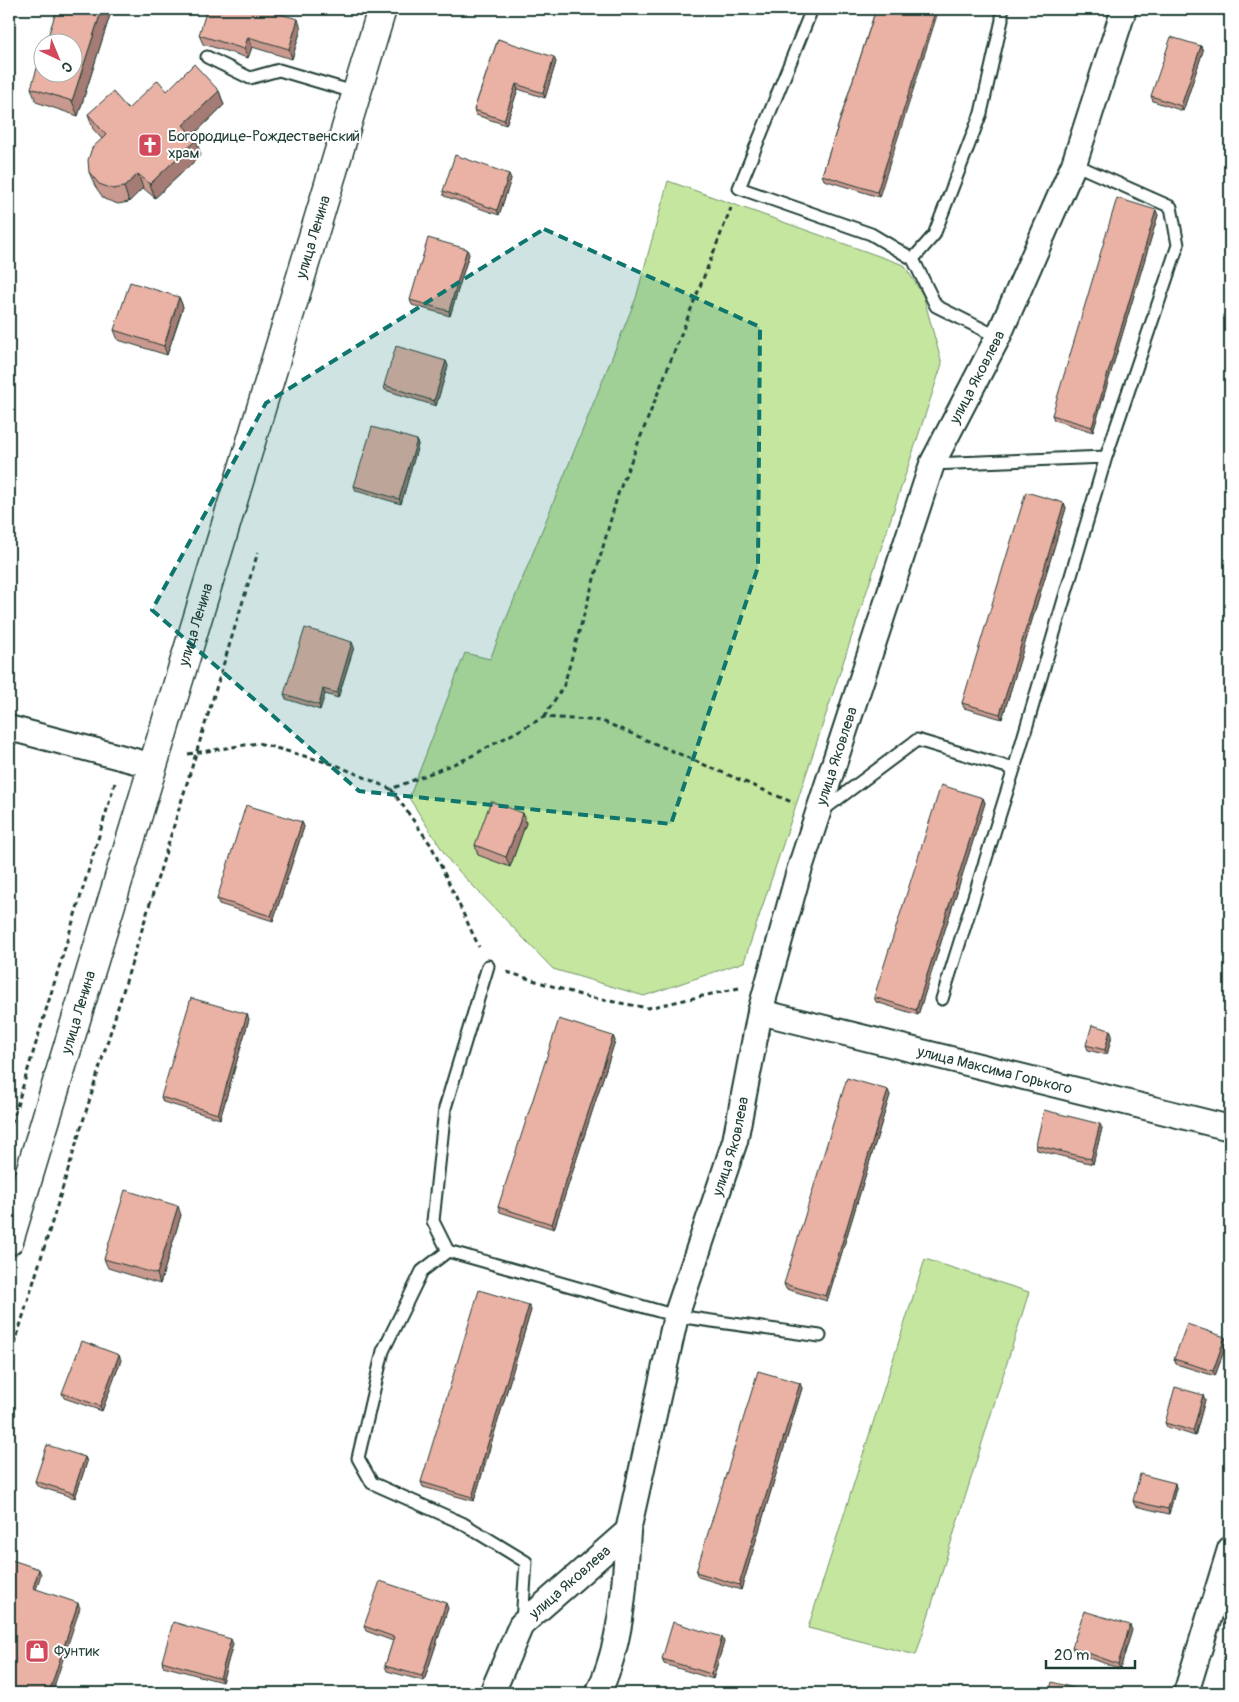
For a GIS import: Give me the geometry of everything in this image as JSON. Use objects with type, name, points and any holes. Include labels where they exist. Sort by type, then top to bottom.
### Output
[{"type":"street","name":"улица Ленина","points":[[9,1241],[382,9]]},
{"type":"street","name":"улица Яковлева","points":[[598,1693],[606,1678],[625,1592],[628,1531],[676,1316],[735,1141],[760,1012],[799,871],[932,464],[998,337],[1074,164],[1124,9]]},
{"type":"street","points":[[9,728],[154,766]]},
{"type":"street","name":"улица Максима Горького","points":[[760,1012],[1230,1128]]},
{"type":"street","name":"улица Яковлева","points":[[492,1693],[521,1626],[628,1531]]},
{"type":"street","points":[[1186,1693],[1230,1549]]},
{"type":"lane","points":[[812,9],[739,188],[872,234],[913,259],[936,306],[998,337]]},
{"type":"lane","points":[[913,259],[934,235],[981,113],[1002,20],[1002,9]]},
{"type":"lane","points":[[207,58],[250,78],[279,70],[357,93]]},
{"type":"lane","points":[[942,999],[1014,769],[1106,457],[1178,245],[1171,207],[1074,164]]},
{"type":"lane","points":[[932,464],[1106,457]]},
{"type":"lane","points":[[818,814],[917,740],[1014,769]]},
{"type":"lane","points":[[488,966],[445,1108],[433,1221],[448,1251],[676,1316],[820,1336]]},
{"type":"lane","points":[[448,1251],[422,1271],[383,1351],[358,1458],[372,1483],[462,1523],[526,1562],[521,1626]]},
{"type":"path","points":[[391,789],[466,759],[544,717],[564,685],[618,494],[739,188]]},
{"type":"path","points":[[9,1362],[258,552]]},
{"type":"path","points":[[544,717],[602,720],[818,814]]},
{"type":"path","points":[[154,766],[197,751],[258,743],[336,765],[391,789],[431,845],[488,966],[587,997],[648,1008],[769,980]]},
{"type":"path","points":[[9,1132],[122,757]]},
{"type":"highlighted area","points":[[544,229],[760,327],[758,567],[671,824],[359,791],[152,610],[266,403]]},
{"type":"green space","points":[[668,181],[904,265],[923,295],[942,364],[744,962],[644,996],[553,969],[450,862],[409,798],[465,653],[490,659],[636,298]]},
{"type":"green space","points":[[925,1259],[1029,1292],[916,1655],[808,1628]]},
{"type":"building","points":[[57,9],[102,9],[82,70],[82,32],[49,32]]},
{"type":"building","points":[[207,9],[262,9],[298,19],[289,49],[248,37],[244,49],[199,35]]},
{"type":"building","points":[[876,9],[936,9],[877,192],[822,175]]},
{"type":"building","points":[[1171,37],[1201,46],[1181,106],[1151,96]]},
{"type":"building","points":[[498,39],[554,57],[543,93],[516,84],[504,120],[474,110]]},
{"type":"building","name":"Богородице-Рождественский храм","points":[[194,64],[219,91],[183,125],[196,140],[150,184],[138,174],[124,187],[113,189],[99,184],[89,172],[88,160],[92,148],[106,135],[88,114],[113,92],[128,109],[158,80],[167,91]]},
{"type":"building","points":[[33,82],[78,82],[72,101],[31,88]]},
{"type":"building","points":[[455,155],[509,174],[497,210],[443,191]]},
{"type":"building","points":[[1117,198],[1156,210],[1092,427],[1052,415]]},
{"type":"building","points":[[428,238],[467,249],[449,311],[410,300]]},
{"type":"building","points":[[130,282],[179,297],[164,346],[114,330]]},
{"type":"building","points":[[396,346],[446,361],[434,401],[384,385]]},
{"type":"building","points":[[372,427],[417,440],[399,499],[354,486]]},
{"type":"building","points":[[1026,492],[1064,503],[1000,714],[962,703]]},
{"type":"building","points":[[305,628],[352,642],[337,693],[323,689],[319,705],[284,694]]},
{"type":"building","points":[[941,785],[983,798],[916,1010],[874,997]]},
{"type":"building","points":[[491,801],[523,813],[506,857],[475,845]]},
{"type":"building","points":[[246,805],[302,822],[271,916],[217,899]]},
{"type":"building","points":[[191,998],[247,1014],[218,1114],[161,1097]]},
{"type":"building","points":[[559,1019],[613,1036],[552,1224],[498,1207]]},
{"type":"building","points":[[1092,1025],[1110,1030],[1105,1050],[1086,1045]]},
{"type":"building","points":[[847,1078],[888,1090],[826,1296],[784,1284]]},
{"type":"building","points":[[1044,1110],[1100,1124],[1091,1159],[1036,1145]]},
{"type":"building","points":[[125,1190],[178,1206],[157,1274],[104,1259]]},
{"type":"building","points":[[479,1290],[529,1305],[472,1497],[421,1482]]},
{"type":"building","points":[[1187,1324],[1225,1337],[1213,1371],[1174,1359]]},
{"type":"building","points":[[82,1341],[119,1355],[100,1406],[62,1393]]},
{"type":"building","points":[[758,1371],[800,1383],[739,1585],[696,1572]]},
{"type":"building","points":[[1175,1387],[1203,1395],[1193,1431],[1165,1423]]},
{"type":"building","points":[[47,1445],[85,1457],[73,1493],[35,1481]]},
{"type":"building","points":[[1140,1474],[1175,1483],[1168,1509],[1133,1501]]},
{"type":"building","name":"Фунтик","points":[[9,1559],[39,1569],[33,1588],[78,1603],[49,1693],[9,1693]]},
{"type":"building","points":[[380,1581],[446,1603],[422,1676],[385,1666],[394,1637],[364,1626]]},
{"type":"building","points":[[1084,1611],[1130,1625],[1118,1664],[1072,1647]]},
{"type":"building","points":[[173,1622],[231,1639],[220,1678],[162,1661]]},
{"type":"building","points":[[673,1622],[722,1637],[711,1674],[662,1659]]},
{"type":"building","points":[[1052,1682],[1091,1693],[1049,1693]]},
{"type":"place","name":"Богородице-Рождественский храм","points":[[150,145]]},
{"type":"place","name":"Фунтик","points":[[37,1651]]}]
